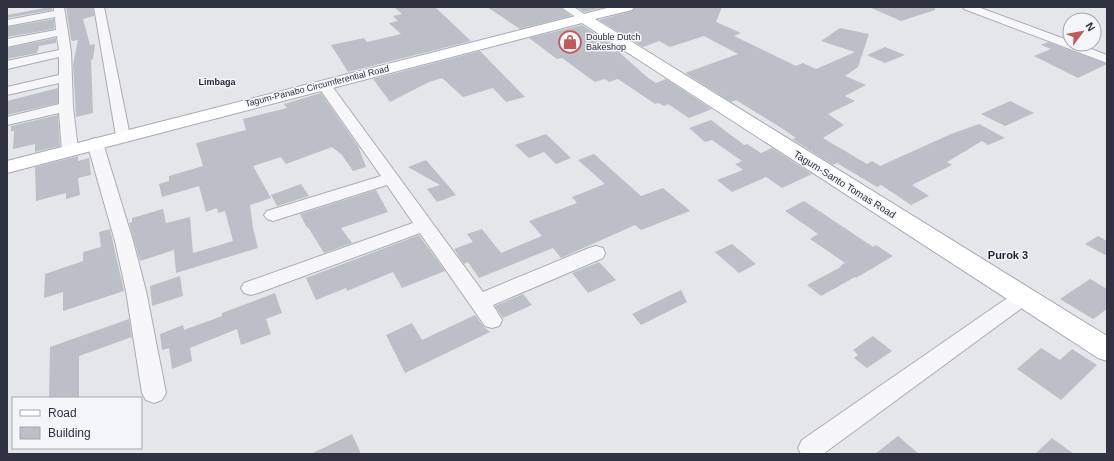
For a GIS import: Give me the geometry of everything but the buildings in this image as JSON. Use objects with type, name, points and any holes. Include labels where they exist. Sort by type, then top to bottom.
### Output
[{"type":"main road","name":"Tagum-Panabo Circumferential Road","points":[[7,167],[95,143],[627,7]]},
{"type":"main road","name":"Tagum-Santo Tomas Road","points":[[584,18],[1107,350]]},
{"type":"street","points":[[99,7],[123,136]]},
{"type":"street","points":[[566,7],[584,18]]},
{"type":"street","points":[[968,7],[1107,59]]},
{"type":"street","points":[[7,23],[60,10],[65,52],[66,107],[70,150]]},
{"type":"street","points":[[7,44],[62,32]]},
{"type":"street","points":[[7,65],[65,52]]},
{"type":"street","points":[[7,91],[66,77]]},
{"type":"street","points":[[324,85],[389,179],[492,320]]},
{"type":"street","points":[[7,121],[66,107]]},
{"type":"street","points":[[95,143],[124,241],[136,292],[154,393]]},
{"type":"street","points":[[273,215],[389,179]]},
{"type":"street","points":[[251,288],[424,225]]},
{"type":"street","points":[[480,302],[596,253]]},
{"type":"street","points":[[811,448],[1023,297]]},
{"type":"place","name":"Double Dutch Bakeshop","points":[[570,42]]},
{"type":"district","name":"Limbaga","points":[[217,82]]},
{"type":"district","name":"Purok 3","points":[[1008,255]]}]
